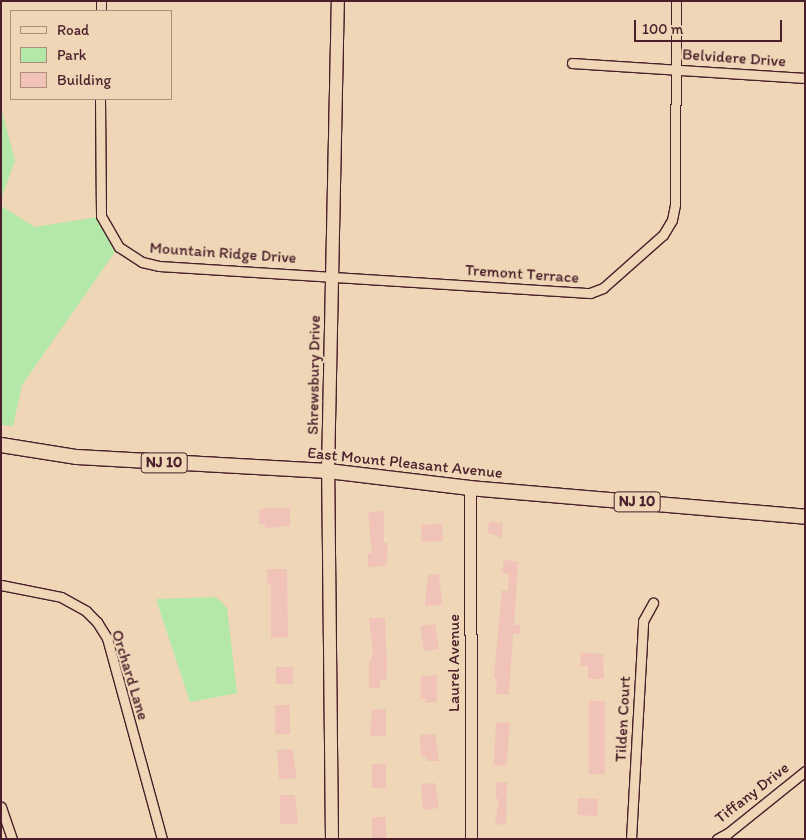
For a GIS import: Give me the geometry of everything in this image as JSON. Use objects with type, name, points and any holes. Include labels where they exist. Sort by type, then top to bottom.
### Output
[{"type":"main road","name":"Shrewsbury Drive","points":[[332,839],[328,471],[338,1]]},
{"type":"main road","name":"East Mount Pleasant Avenue","points":[[1,445],[77,457],[328,471],[470,488],[805,517]]},
{"type":"street","name":"Tremont Terrace","points":[[332,276],[577,294],[603,288],[663,235],[672,220],[675,204],[676,1]]},
{"type":"street","name":"Belvidere Drive","points":[[572,63],[677,68],[805,78]]},
{"type":"street","name":"Mountain Ridge Drive","points":[[100,100],[101,216],[110,235],[129,256],[159,266],[332,276]]},
{"type":"street","name":"Laurel Avenue","points":[[470,488],[471,839]]},
{"type":"street","name":"Orchard Lane","points":[[1,585],[61,597],[82,607],[97,622],[107,638],[162,839]]},
{"type":"street","name":"Tilden Court","points":[[631,839],[643,621],[652,603]]},
{"type":"street","name":"Tiffany Drive","points":[[716,839],[728,833],[805,771]]},
{"type":"street","points":[[1,807],[8,835]]},
{"type":"green space","points":[[1,107],[15,161],[1,199]]},
{"type":"green space","points":[[1,206],[35,227],[98,217],[117,249],[22,385],[13,426],[1,425]]},
{"type":"green space","points":[[216,597],[227,608],[237,693],[190,702],[156,599]]},
{"type":"building","points":[[290,508],[290,526],[265,528],[265,524],[259,524],[259,510]]},
{"type":"building","points":[[384,511],[384,543],[388,543],[386,566],[368,567],[368,553],[372,553],[368,512]]},
{"type":"building","points":[[489,522],[503,523],[502,538],[488,533]]},
{"type":"building","points":[[442,524],[443,541],[422,542],[421,525]]},
{"type":"building","points":[[504,560],[518,562],[514,625],[520,625],[520,634],[513,634],[509,695],[496,694],[497,678],[494,678],[502,590],[508,591],[509,574],[502,573]]},
{"type":"building","points":[[267,569],[287,569],[288,637],[271,638],[271,584],[267,584]]},
{"type":"building","points":[[439,574],[442,605],[425,606],[428,575]]},
{"type":"building","points":[[369,618],[385,618],[386,680],[380,680],[380,688],[369,688],[369,664],[373,654]]},
{"type":"building","points":[[435,624],[439,649],[424,651],[420,626]]},
{"type":"building","points":[[581,653],[603,654],[604,679],[588,679],[588,666],[580,666]]},
{"type":"building","points":[[276,667],[293,667],[293,684],[276,684]]},
{"type":"building","points":[[437,675],[437,702],[425,703],[426,699],[421,698],[421,676]]},
{"type":"building","points":[[589,701],[605,701],[605,774],[589,774]]},
{"type":"building","points":[[275,705],[290,705],[290,734],[275,734]]},
{"type":"building","points":[[386,709],[386,736],[370,736],[372,710]]},
{"type":"building","points":[[510,722],[506,766],[494,765],[496,723]]},
{"type":"building","points":[[435,734],[439,761],[427,761],[427,757],[421,757],[420,735]]},
{"type":"building","points":[[292,749],[297,778],[279,779],[277,750]]},
{"type":"building","points":[[372,764],[386,764],[386,788],[372,788]]},
{"type":"building","points":[[496,782],[507,782],[506,825],[495,824],[499,799],[496,799]]},
{"type":"building","points":[[435,783],[439,808],[423,810],[421,784]]},
{"type":"building","points":[[280,795],[295,795],[298,824],[280,824]]},
{"type":"building","points":[[578,798],[598,799],[597,816],[577,815]]},
{"type":"building","points":[[372,817],[386,817],[386,839],[372,839]]}]
